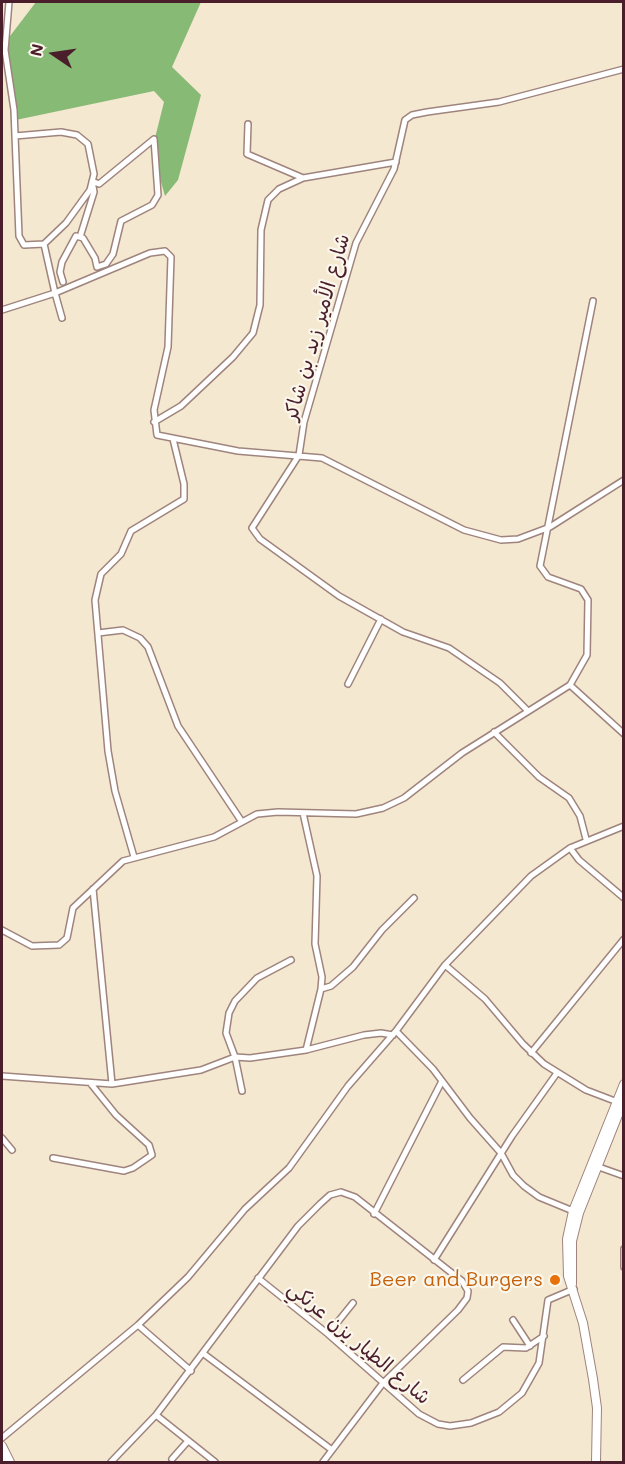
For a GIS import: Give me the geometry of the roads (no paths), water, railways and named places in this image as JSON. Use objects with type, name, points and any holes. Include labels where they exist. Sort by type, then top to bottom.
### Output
[{"type":"main road","points":[[573,1287],[574,1230],[621,1102],[624,1084]]},
{"type":"main road","points":[[596,1462],[597,1408],[589,1349],[568,1276],[566,1249],[573,1211],[621,1102]]},
{"type":"main road","points":[[2,1446],[10,1462]]},
{"type":"street","points":[[9,2],[3,51],[15,136],[21,242],[26,245],[44,244],[66,223],[90,190],[94,174],[88,144],[77,135],[62,132],[15,136]]},
{"type":"street","name":"شارع الأمير زيد بن شاكر","points":[[381,619],[326,587],[253,533],[255,520],[289,475],[299,455],[307,412],[356,243],[396,162],[402,128],[408,116],[499,102],[624,69]]},
{"type":"street","points":[[248,124],[247,154],[303,178]]},
{"type":"street","points":[[80,237],[95,258],[97,267],[106,264],[113,254],[121,221],[153,205],[158,195],[154,139],[99,184],[92,181]]},
{"type":"street","points":[[154,422],[181,406],[233,357],[254,333],[260,305],[264,208],[279,189],[303,178],[396,162]]},
{"type":"street","points":[[80,237],[94,192],[92,181]]},
{"type":"street","points":[[63,282],[60,272],[62,262],[76,236],[80,237]]},
{"type":"street","points":[[44,244],[62,318]]},
{"type":"street","points":[[2,310],[55,293],[150,253],[163,251],[169,254],[172,266],[169,341],[155,404],[154,422],[157,435],[238,451],[322,458],[482,536],[518,540],[550,527],[624,480]]},
{"type":"street","points":[[2,930],[32,946],[58,945],[67,938],[73,908],[118,865],[134,857],[214,837],[263,813],[356,814],[383,808],[404,798],[494,732],[570,685],[587,655],[589,604],[581,589],[548,577],[542,572],[542,560],[550,527],[549,514],[593,302]]},
{"type":"street","points":[[134,857],[115,791],[108,751],[101,701],[94,600],[103,571],[121,554],[127,536],[134,528],[184,499],[184,484],[173,439]]},
{"type":"street","points":[[348,684],[381,619],[403,632],[449,648],[500,683],[527,710]]},
{"type":"street","points":[[98,633],[123,630],[140,638],[148,647],[178,726],[242,822]]},
{"type":"street","points":[[570,685],[624,734]]},
{"type":"street","points":[[494,732],[519,759],[574,803],[586,839]]},
{"type":"street","points":[[303,813],[316,864],[315,944],[322,977],[306,1050]]},
{"type":"street","points":[[2,1438],[138,1325],[188,1277],[245,1209],[289,1168],[348,1086],[394,1033],[445,965],[531,876],[586,839],[624,826]]},
{"type":"street","points":[[570,848],[579,860],[624,898]]},
{"type":"street","points":[[93,889],[112,1084]]},
{"type":"street","points":[[321,989],[332,986],[353,967],[382,930],[414,898]]},
{"type":"street","points":[[531,1053],[624,939]]},
{"type":"street","points":[[242,1091],[226,1033],[229,1013],[235,1001],[257,978],[291,960]]},
{"type":"street","points":[[445,965],[485,999],[531,1053],[557,1073],[600,1097],[621,1102]]},
{"type":"street","points":[[2,1076],[112,1084],[201,1070],[234,1058],[306,1050],[364,1035],[394,1033],[442,1081],[501,1153],[513,1174],[532,1193],[573,1211]]},
{"type":"street","points":[[434,1260],[501,1153],[557,1073]]},
{"type":"street","points":[[374,1214],[442,1081]]},
{"type":"street","points":[[53,1158],[124,1171],[133,1168],[152,1155],[148,1145],[116,1115],[91,1084]]},
{"type":"street","points":[[2,1138],[12,1150]]},
{"type":"street","points":[[596,1166],[624,1176]]},
{"type":"street","points":[[111,1462],[156,1414],[191,1371],[298,1226],[330,1195],[348,1193],[466,1286],[467,1298],[445,1323],[383,1383],[323,1462]]},
{"type":"street","points":[[624,1249],[624,1267]]},
{"type":"street","name":"شارع الطيار يزن عرنكي","points":[[258,1278],[328,1334],[423,1417],[444,1425],[471,1424],[499,1412],[529,1385],[539,1363],[548,1300],[573,1287]]},
{"type":"street","points":[[328,1334],[353,1303]]},
{"type":"street","points":[[513,1320],[530,1346]]},
{"type":"street","points":[[138,1325],[191,1371]]},
{"type":"street","points":[[463,1380],[503,1347],[525,1348],[544,1336]]},
{"type":"street","points":[[204,1354],[332,1450]]},
{"type":"street","points":[[156,1414],[215,1462]]},
{"type":"street","points":[[172,1459],[188,1442]]},
{"type":"place","name":"Beer and Burgers","points":[[555,1280]]}]
